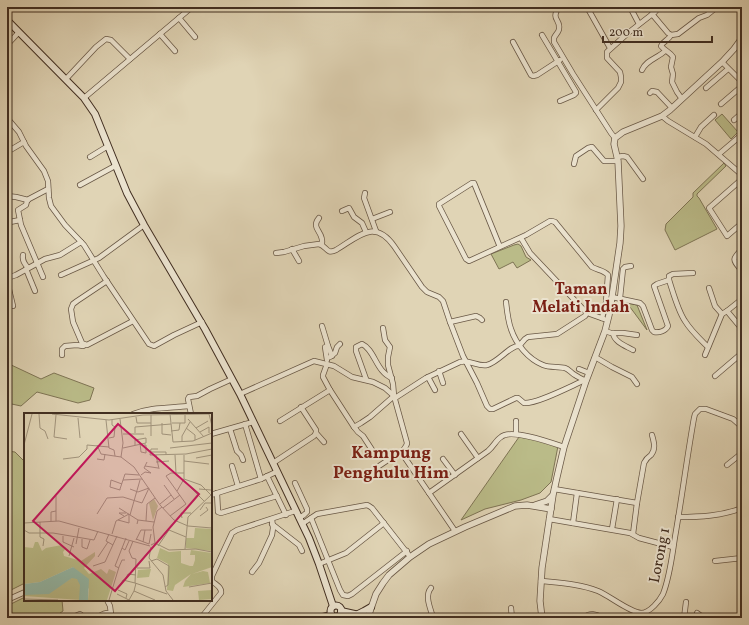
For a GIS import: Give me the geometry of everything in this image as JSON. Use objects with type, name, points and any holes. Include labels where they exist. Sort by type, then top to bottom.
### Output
[{"type":"main road","points":[[7,20],[84,98],[95,114],[127,193],[144,225],[202,322],[240,394],[299,518],[319,564],[334,606]]},
{"type":"main road","points":[[334,606],[339,606],[341,613]]},
{"type":"main road","points":[[331,615],[330,609],[334,606]]},
{"type":"main road","points":[[355,617],[371,607]]},
{"type":"main road","points":[[320,618],[331,615],[336,617],[341,613]]},
{"type":"main road","points":[[341,613],[355,617],[368,617]]},
{"type":"street","points":[[84,98],[192,7]]},
{"type":"street","points":[[559,7],[555,16],[559,30],[554,38],[554,42],[615,138]]},
{"type":"street","points":[[587,7],[610,48]]},
{"type":"street","points":[[630,7],[639,24]]},
{"type":"street","points":[[596,110],[619,87],[621,82],[620,72],[608,59],[607,52],[659,7]]},
{"type":"street","points":[[652,14],[668,33],[678,34],[699,18],[707,15],[716,7]]},
{"type":"street","points":[[179,18],[195,37]]},
{"type":"street","points":[[7,45],[20,32]]},
{"type":"street","points":[[160,34],[175,51]]},
{"type":"street","points":[[671,34],[670,38],[661,45],[662,48],[669,52],[673,57],[671,66],[673,74],[672,82],[682,99]]},
{"type":"street","points":[[542,35],[576,92],[560,101]]},
{"type":"street","points":[[66,79],[96,47],[106,39],[112,40],[130,59]]},
{"type":"street","points":[[605,319],[612,297],[620,235],[621,215],[618,159],[614,144],[615,138],[623,132],[662,116],[722,62],[741,40]]},
{"type":"street","points":[[513,42],[531,75],[533,76],[537,76],[564,58]]},
{"type":"street","points":[[642,70],[646,64],[665,51]]},
{"type":"street","points":[[722,62],[742,82]]},
{"type":"street","points":[[706,88],[728,69]]},
{"type":"street","points":[[567,78],[573,74]]},
{"type":"street","points":[[572,85],[578,81]]},
{"type":"street","points":[[721,104],[742,86]]},
{"type":"street","points":[[650,92],[657,92],[672,108]]},
{"type":"street","points":[[734,120],[742,113]]},
{"type":"street","points":[[695,137],[714,115]]},
{"type":"street","points":[[662,116],[668,122],[706,144],[742,175]]},
{"type":"street","points":[[7,118],[19,132],[26,146],[44,171],[48,181],[51,206],[65,226],[81,242],[94,260],[146,341],[151,346],[154,346],[202,322]]},
{"type":"street","points":[[719,154],[742,136]]},
{"type":"street","points":[[7,152],[24,142]]},
{"type":"street","points":[[90,156],[108,146]]},
{"type":"street","points":[[574,164],[576,156],[592,147],[604,161],[618,159],[623,156],[627,157],[643,179]]},
{"type":"street","points":[[80,185],[115,166]]},
{"type":"street","points":[[741,182],[709,208],[727,236],[742,223]]},
{"type":"street","points":[[500,247],[474,183],[441,202],[439,206],[468,261],[522,238],[552,221],[556,223],[592,267],[606,272],[608,276],[605,331],[586,381],[564,447],[553,492],[542,568],[540,601],[542,618]]},
{"type":"street","points":[[43,277],[23,230],[18,210],[26,205],[28,200],[48,189]]},
{"type":"street","points":[[365,193],[364,198],[376,231]]},
{"type":"street","points":[[7,196],[28,200]]},
{"type":"street","points":[[342,211],[349,208],[354,217],[362,223],[366,232]]},
{"type":"street","points":[[372,219],[390,212]]},
{"type":"street","points":[[319,218],[315,224],[322,236],[322,244],[328,252],[333,252],[366,232],[376,231],[384,234],[390,240],[422,287],[427,292],[441,298],[444,303],[465,361],[487,406],[490,409],[516,398],[524,403],[529,403],[586,381]]},
{"type":"street","points":[[10,222],[20,220]]},
{"type":"street","points":[[61,275],[105,254],[144,225]]},
{"type":"street","points":[[522,238],[530,253],[587,313],[605,319]]},
{"type":"street","points":[[7,278],[28,269],[49,257],[60,255],[81,242]]},
{"type":"street","points":[[276,253],[304,246],[322,244]]},
{"type":"street","points":[[292,249],[299,260]]},
{"type":"street","points":[[742,249],[734,259],[742,271]]},
{"type":"street","points":[[23,255],[22,259],[28,269],[35,290]]},
{"type":"street","points":[[620,298],[623,269],[631,266]]},
{"type":"street","points":[[693,273],[672,274],[669,276],[669,280],[685,321],[708,347]]},
{"type":"street","points":[[612,297],[639,302],[642,304],[652,330],[657,333],[666,330],[668,326],[654,286],[669,280]]},
{"type":"street","points":[[7,281],[13,306]]},
{"type":"street","points":[[85,345],[80,339],[73,322],[70,309],[73,304],[107,281]]},
{"type":"street","points":[[709,288],[716,306],[722,314]]},
{"type":"street","points":[[705,355],[722,314],[727,312],[742,298]]},
{"type":"street","points":[[506,302],[511,330],[519,346],[531,358],[550,367],[564,368],[586,381]]},
{"type":"street","points":[[727,312],[742,328]]},
{"type":"street","points":[[354,427],[370,417],[395,397],[439,371],[465,361],[486,366],[497,361],[513,346],[519,346],[528,337],[557,334],[585,316],[587,313]]},
{"type":"street","points":[[450,322],[476,316],[482,320]]},
{"type":"street","points":[[62,355],[62,349],[65,346],[87,345],[133,320]]},
{"type":"street","points":[[322,326],[332,356]]},
{"type":"street","points":[[383,328],[385,340],[390,347],[388,362],[407,443],[401,454]]},
{"type":"street","points":[[605,331],[637,335]]},
{"type":"street","points":[[613,333],[615,339],[633,350]]},
{"type":"street","points":[[325,362],[335,353],[340,344]]},
{"type":"street","points":[[366,379],[356,351],[356,347],[362,344],[369,351],[381,370],[387,376],[392,378]]},
{"type":"street","points":[[328,346],[324,347],[325,362],[323,377],[354,427],[363,436],[376,456]]},
{"type":"street","points":[[715,376],[742,353]]},
{"type":"street","points":[[595,357],[632,377],[637,384]]},
{"type":"street","points":[[240,394],[314,361],[325,362],[352,377],[366,379],[383,386],[395,397]]},
{"type":"street","points":[[579,369],[590,373]]},
{"type":"street","points":[[439,371],[443,383]]},
{"type":"street","points":[[428,377],[435,390]]},
{"type":"street","points":[[191,413],[188,399],[190,396],[197,396],[232,379]]},
{"type":"street","points":[[280,421],[330,390]]},
{"type":"street","points":[[135,413],[153,408],[189,404]]},
{"type":"street","points":[[301,407],[316,430],[316,433],[324,442]]},
{"type":"street","name":"Lorong 1","points":[[541,581],[585,587],[602,593],[640,613],[655,605],[663,593],[667,581],[695,414],[702,409],[706,409],[735,419],[742,427]]},
{"type":"street","points":[[516,421],[516,434]]},
{"type":"street","points":[[212,434],[253,422]]},
{"type":"street","points":[[245,424],[261,479]]},
{"type":"street","points":[[230,429],[237,451],[243,460]]},
{"type":"street","points":[[273,463],[314,436],[316,433]]},
{"type":"street","points":[[461,434],[478,458]]},
{"type":"street","points":[[429,493],[492,447],[501,436],[516,434],[564,447]]},
{"type":"street","points":[[633,534],[644,462],[654,449],[652,435]]},
{"type":"street","points":[[727,466],[742,453]]},
{"type":"street","points":[[379,466],[394,456],[401,454]]},
{"type":"street","points":[[401,454],[455,531]]},
{"type":"street","points":[[443,459],[455,474]]},
{"type":"street","points":[[232,466],[238,486]]},
{"type":"street","points":[[212,495],[261,479],[276,472]]},
{"type":"street","points":[[267,476],[286,515]]},
{"type":"street","points":[[295,483],[307,509],[307,512],[299,518]]},
{"type":"street","points":[[553,492],[577,493],[637,503]]},
{"type":"street","points":[[311,518],[341,593],[348,596],[408,554],[499,512],[515,506],[540,504],[547,501],[553,492]]},
{"type":"street","points":[[217,493],[218,512],[221,513],[277,496]]},
{"type":"street","points":[[573,523],[577,493]]},
{"type":"street","points":[[612,529],[617,500]]},
{"type":"street","points":[[212,576],[232,533],[237,530],[272,522],[286,515],[299,518],[311,518],[317,514],[367,505],[371,507],[408,554]]},
{"type":"street","points":[[533,505],[551,509]]},
{"type":"street","points":[[678,517],[717,515],[742,508]]},
{"type":"street","points":[[549,519],[630,533],[639,538],[673,547]]},
{"type":"street","points":[[272,522],[299,545],[302,551]]},
{"type":"street","points":[[252,572],[259,564],[272,535],[272,522]]},
{"type":"street","points":[[319,564],[346,553],[384,523]]},
{"type":"street","points":[[368,617],[371,607],[383,583],[408,554]]},
{"type":"street","points":[[715,561],[742,558]]},
{"type":"street","points":[[201,618],[222,591],[212,582]]},
{"type":"street","points":[[431,588],[427,596],[433,618]]},
{"type":"street","points":[[7,600],[24,592]]},
{"type":"street","points":[[108,601],[112,616]]},
{"type":"street","points":[[684,618],[686,602]]},
{"type":"street","points":[[510,608],[512,618]]},
{"type":"street","points":[[97,618],[108,613],[112,616]]},
{"type":"street","points":[[697,613],[704,618]]},
{"type":"street","points":[[65,618],[80,614],[85,618]]},
{"type":"street","points":[[583,618],[594,614],[603,618]]},
{"type":"green space","points":[[722,114],[738,132],[731,139],[715,120]]},
{"type":"green space","points":[[724,163],[726,166],[697,194],[717,229],[675,250],[665,230],[666,224],[693,197],[693,193]]},
{"type":"green space","points":[[518,244],[521,246],[526,257],[531,260],[517,268],[513,262],[499,269],[491,254]]},
{"type":"green space","points":[[627,303],[637,305],[647,330]]},
{"type":"green space","points":[[7,363],[41,379],[54,373],[94,388],[90,400],[78,403],[37,392],[21,406],[7,403]]},
{"type":"green space","points":[[519,437],[558,446],[551,482],[540,493],[521,500],[485,509],[461,520]]},
{"type":"green space","points":[[7,451],[15,452],[24,461],[24,584],[7,592]]},
{"type":"green space","points":[[24,598],[24,601],[62,601],[63,611],[53,618],[7,618],[7,606]]},
{"type":"district","name":"Taman Melati Indah","points":[[581,297]]},
{"type":"district","name":"Kampung Penghulu Him","points":[[391,462]]}]
